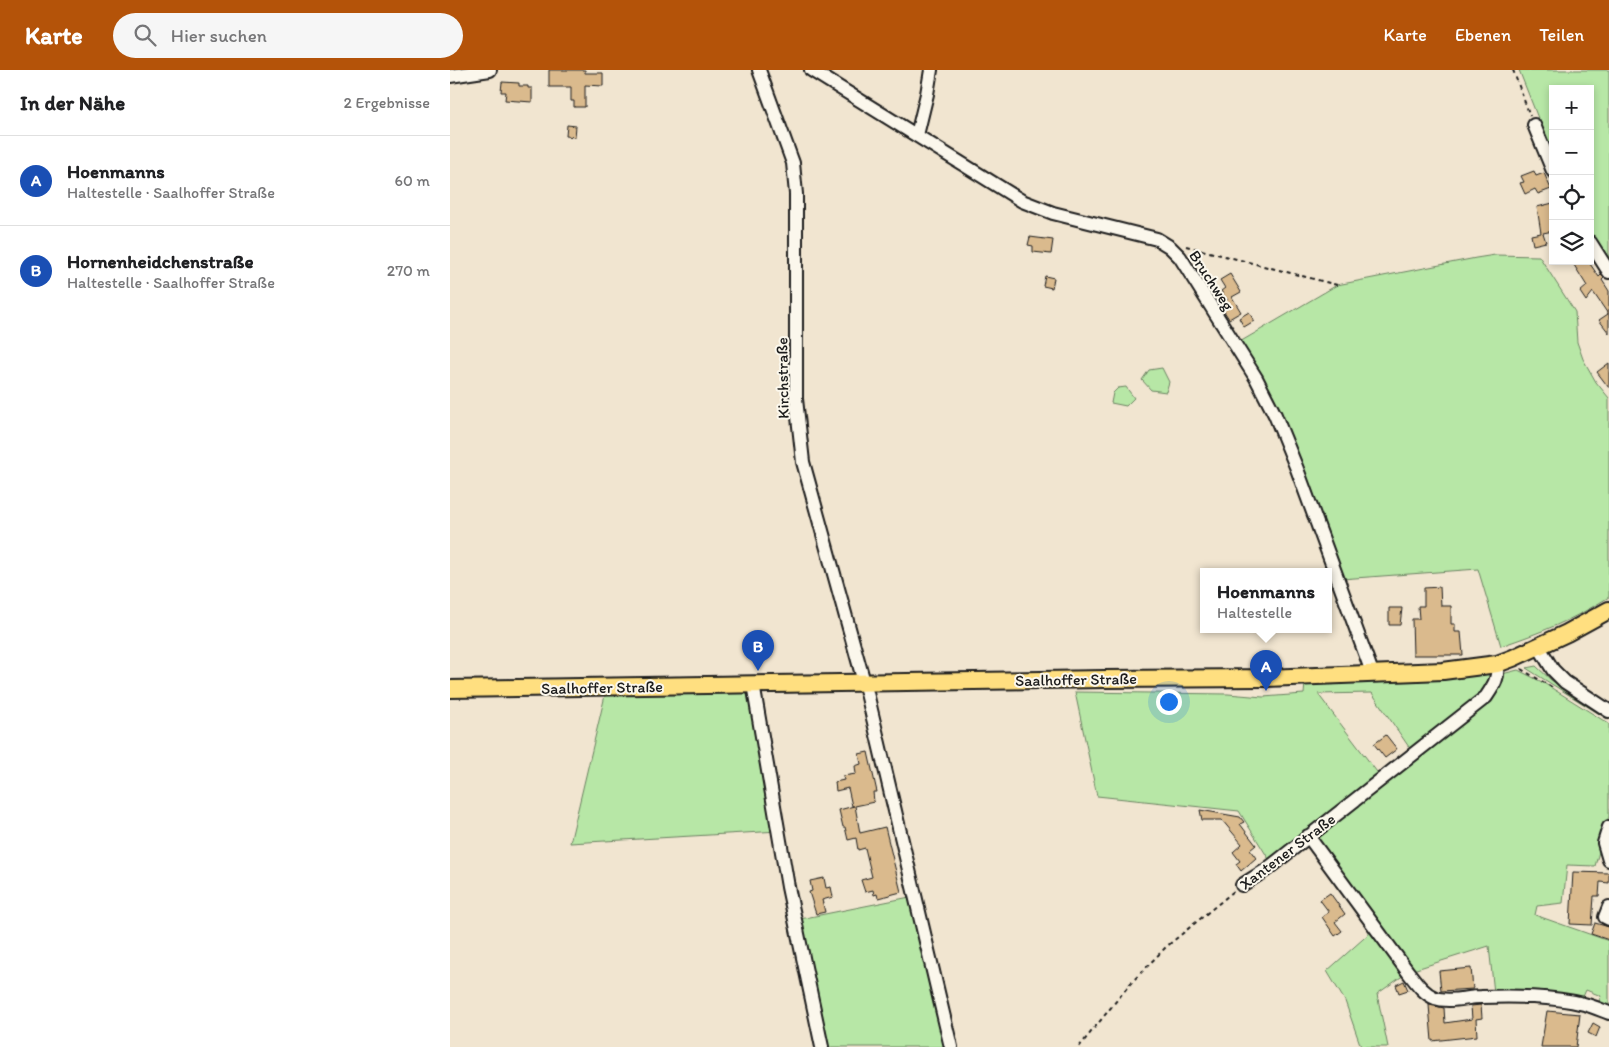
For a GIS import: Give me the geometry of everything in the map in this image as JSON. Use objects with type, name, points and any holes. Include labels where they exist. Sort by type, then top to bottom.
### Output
[{"type":"main road","points":[[1539,647],[1609,610]]},
{"type":"main road","name":"Saalhoffer Straße","points":[[450,690],[683,690],[753,684],[1373,675],[1443,672],[1497,664],[1539,647]]},
{"type":"street","points":[[450,76],[490,70]]},
{"type":"street","name":"Kirchstraße","points":[[759,70],[793,163],[794,171],[796,194],[796,398],[803,462],[864,682],[951,1047]]},
{"type":"street","name":"Bruchweg","points":[[810,70],[1022,201],[1063,215],[1157,239],[1170,247],[1180,257],[1256,378],[1275,415],[1297,469],[1373,675]]},
{"type":"street","points":[[917,135],[931,70]]},
{"type":"street","points":[[1534,125],[1549,161]]},
{"type":"street","points":[[1594,248],[1609,272]]},
{"type":"street","points":[[1539,647],[1553,670],[1565,682],[1609,711]]},
{"type":"street","name":"Xantener Straße","points":[[1242,885],[1266,870],[1486,697],[1495,684],[1498,674],[1497,664]]},
{"type":"street","points":[[753,684],[788,887],[822,1047]]},
{"type":"street","points":[[1609,827],[1604,843],[1609,860]]},
{"type":"street","points":[[1308,836],[1418,986],[1427,994],[1437,999],[1447,1000],[1480,997],[1543,998],[1585,1004],[1609,1013]]},
{"type":"street","points":[[1609,906],[1605,917],[1609,919]]},
{"type":"path","points":[[1513,70],[1534,125]]},
{"type":"path","points":[[1184,246],[1337,285]]},
{"type":"path","name":"Xantener Straße","points":[[1079,1047],[1130,984],[1166,947],[1242,885]]},
{"type":"green space","points":[[1519,70],[1609,70],[1609,262],[1594,239],[1594,85],[1549,85],[1549,146]]},
{"type":"green space","points":[[1495,255],[1539,256],[1575,312],[1577,342],[1583,359],[1596,382],[1609,398],[1609,597],[1557,625],[1501,646],[1478,569],[1341,579],[1238,343],[1337,285]]},
{"type":"green space","points":[[1162,368],[1169,382],[1166,392],[1151,390],[1142,380],[1149,370]]},
{"type":"green space","points":[[1126,387],[1134,398],[1126,406],[1111,403],[1113,393],[1118,388]]},
{"type":"green space","points":[[1536,666],[1551,680],[1609,717],[1609,720],[1526,668]]},
{"type":"green space","points":[[1518,670],[1542,682],[1609,724],[1609,816],[1595,866],[1567,865],[1563,903],[1537,906],[1535,915],[1609,941],[1609,1009],[1598,1005],[1601,996],[1586,990],[1582,999],[1494,993],[1489,946],[1413,970],[1316,839],[1415,757],[1502,674]]},
{"type":"green space","points":[[1492,671],[1491,685],[1411,750],[1372,693],[1318,694],[1380,776],[1270,861],[1239,811],[1097,796],[1075,692],[1228,694],[1263,697],[1304,694],[1305,683]]},
{"type":"green space","points":[[753,684],[779,831],[570,843],[607,687]]},
{"type":"green space","points":[[915,896],[951,1047],[822,1047],[795,920]]},
{"type":"green space","points":[[1372,931],[1404,975],[1377,994],[1388,1047],[1361,1047],[1345,1001],[1327,971]]},
{"type":"building","points":[[549,70],[585,70],[585,73],[603,73],[603,86],[585,85],[585,107],[574,107],[574,101],[571,101],[571,87],[549,87]]},
{"type":"building","points":[[502,82],[519,83],[519,86],[532,88],[532,102],[505,100],[506,92],[501,92]]},
{"type":"building","points":[[567,125],[576,126],[575,137],[566,136]]},
{"type":"building","points":[[1534,171],[1536,176],[1544,173],[1549,184],[1549,190],[1538,194],[1535,189],[1525,194],[1520,183],[1524,182],[1521,176]]},
{"type":"building","points":[[1549,204],[1549,232],[1543,233],[1546,242],[1533,245],[1531,235],[1541,233],[1537,207]]},
{"type":"building","points":[[1030,237],[1053,240],[1051,254],[1033,252],[1033,246],[1028,245]]},
{"type":"building","points":[[1574,265],[1591,265],[1599,277],[1601,275],[1604,278],[1602,280],[1609,291],[1609,333],[1599,320],[1608,314],[1593,292],[1586,301],[1580,292],[1587,286]]},
{"type":"building","points":[[1230,274],[1241,292],[1232,297],[1241,312],[1229,319],[1220,305],[1227,300],[1221,291],[1225,288],[1220,280]]},
{"type":"building","points":[[1045,276],[1054,278],[1052,288],[1043,286]]},
{"type":"building","points":[[1249,312],[1254,321],[1244,327],[1239,318]]},
{"type":"building","points":[[1609,363],[1609,388],[1597,372]]},
{"type":"building","points":[[1440,587],[1441,606],[1451,606],[1451,624],[1455,624],[1455,632],[1461,632],[1463,655],[1413,655],[1412,619],[1419,619],[1418,606],[1424,606],[1424,588]]},
{"type":"building","points":[[1389,608],[1402,608],[1400,625],[1389,625]]},
{"type":"building","points":[[1386,735],[1397,749],[1385,758],[1374,744]]},
{"type":"building","points":[[868,752],[877,792],[873,792],[874,802],[855,806],[860,833],[885,827],[901,892],[878,898],[877,894],[874,895],[873,890],[865,892],[861,880],[872,877],[865,848],[858,850],[856,838],[848,840],[845,827],[843,827],[839,810],[854,806],[852,806],[848,788],[836,791],[835,782],[844,780],[843,776],[856,774],[855,766],[861,764],[859,754]]},
{"type":"building","points":[[1200,810],[1240,817],[1244,822],[1240,824],[1256,845],[1250,850],[1256,858],[1241,871],[1236,864],[1240,861],[1233,852],[1242,844],[1222,820],[1202,820]]},
{"type":"building","points":[[1573,872],[1609,873],[1609,883],[1600,882],[1599,896],[1594,896],[1592,925],[1570,924]]},
{"type":"building","points":[[824,878],[826,888],[831,887],[833,897],[822,900],[825,912],[816,914],[809,892],[812,891],[810,881]]},
{"type":"building","points":[[1330,893],[1345,914],[1335,922],[1342,931],[1335,936],[1322,917],[1329,912],[1320,900]]},
{"type":"building","points":[[1595,923],[1609,927],[1609,940],[1591,934]]},
{"type":"building","points":[[1471,968],[1473,989],[1441,991],[1439,971]]},
{"type":"building","points":[[1404,981],[1408,990],[1399,993],[1396,985]]},
{"type":"building","points":[[1429,1005],[1444,1008],[1445,1023],[1472,1019],[1471,1006],[1481,1005],[1482,1018],[1476,1019],[1477,1036],[1432,1041]]},
{"type":"building","points":[[1547,1011],[1580,1014],[1576,1047],[1541,1047]]},
{"type":"building","points":[[1593,1023],[1600,1027],[1596,1037],[1588,1033]]},
{"type":"place","name":"Hornenheidchenstraße","points":[[758,671]]},
{"type":"place","name":"Hoenmanns","points":[[1266,691]]}]
